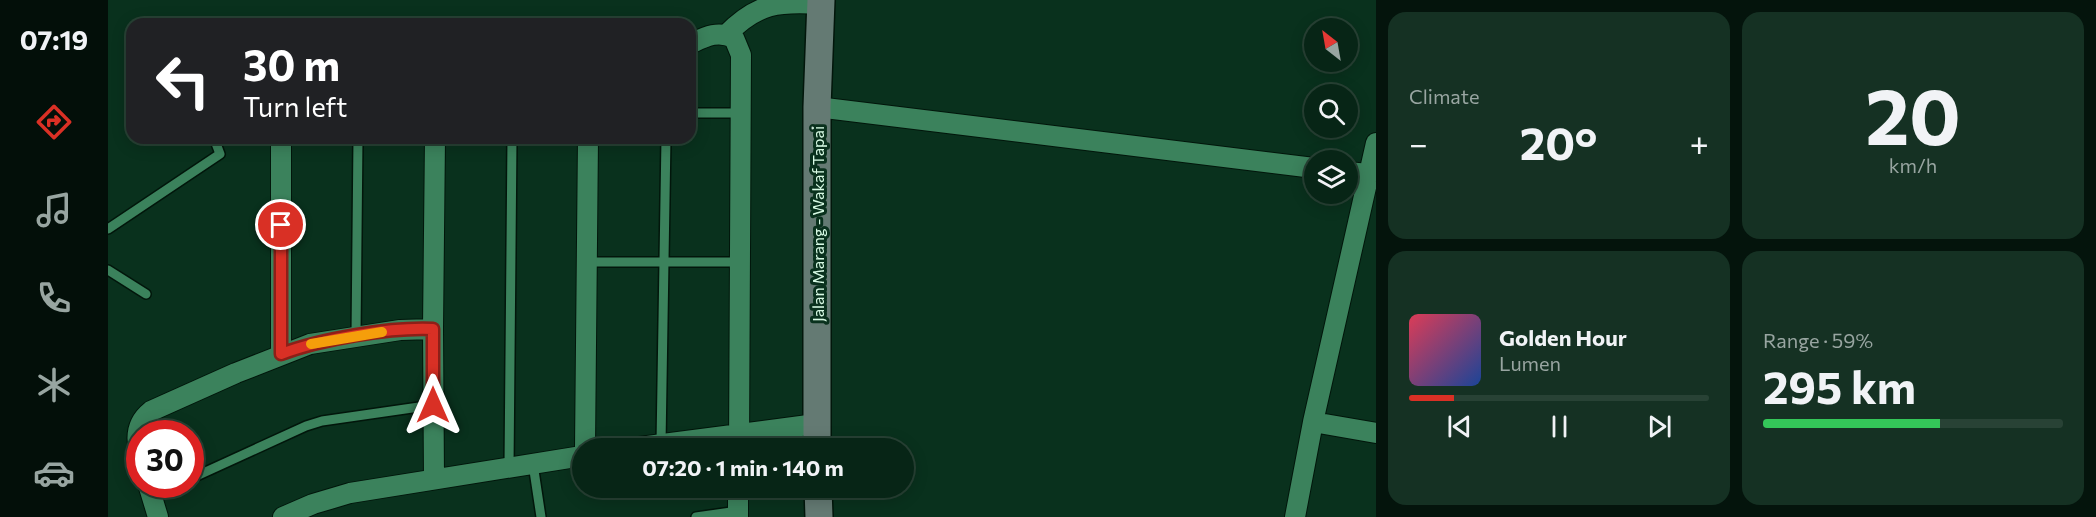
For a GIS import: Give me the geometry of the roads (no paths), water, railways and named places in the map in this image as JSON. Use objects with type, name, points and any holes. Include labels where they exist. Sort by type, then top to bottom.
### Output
[{"type":"main road","name":"Jalan Marang - Wakaf Tapai","points":[[816,436],[821,2]]},
{"type":"main road","points":[[818,498],[819,517]]},
{"type":"street","points":[[726,34],[753,12],[792,2],[821,2]]},
{"type":"street","points":[[696,42],[717,33],[726,34],[734,38],[741,55],[739,438]]},
{"type":"street","points":[[818,107],[1304,167]]},
{"type":"street","points":[[1294,517],[1376,143]]},
{"type":"street","points":[[281,144],[281,354]]},
{"type":"street","points":[[434,479],[435,144]]},
{"type":"street","points":[[585,438],[588,144]]},
{"type":"street","points":[[1358,173],[1369,174]]},
{"type":"street","points":[[141,420],[151,411],[281,354],[310,344],[408,329],[433,329]]},
{"type":"street","points":[[1313,422],[1376,433]]},
{"type":"street","points":[[785,438],[816,436]]},
{"type":"street","points":[[283,517],[314,510],[351,493],[572,458]]},
{"type":"street","points":[[152,498],[158,517]]},
{"type":"street","points":[[738,498],[738,514]]},
{"type":"lane","points":[[696,113],[740,113]]},
{"type":"lane","points":[[108,229],[220,154],[216,144]]},
{"type":"lane","points":[[356,336],[358,144]]},
{"type":"lane","points":[[509,467],[512,144]]},
{"type":"lane","points":[[661,438],[666,144]]},
{"type":"lane","points":[[587,262],[739,262]]},
{"type":"lane","points":[[108,270],[146,294]]},
{"type":"lane","points":[[204,473],[306,426],[322,421],[433,405]]},
{"type":"lane","points":[[533,464],[541,517]]},
{"type":"lane","points":[[696,517],[738,514]]}]
